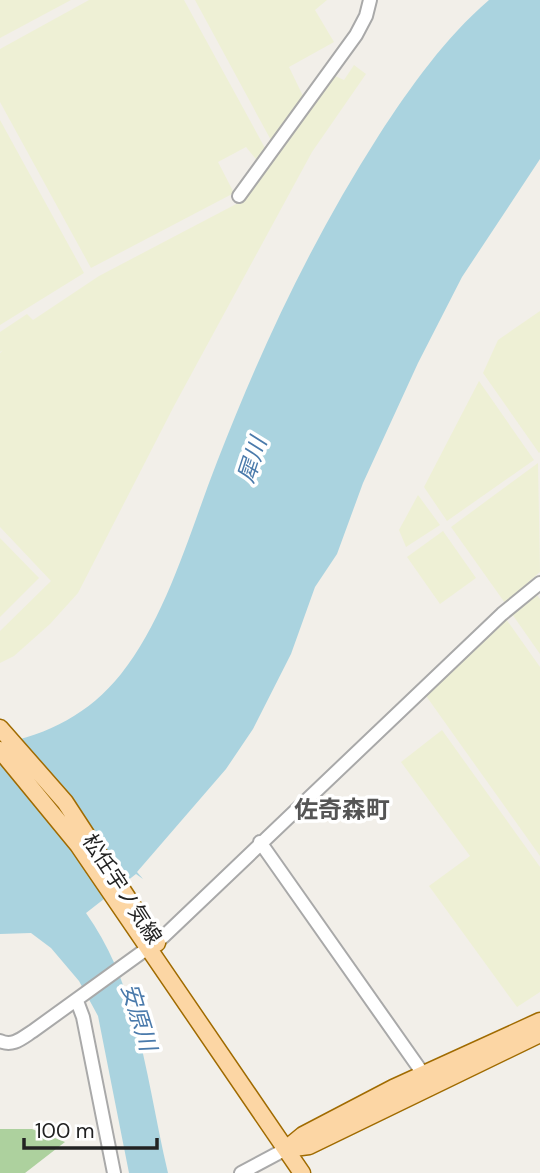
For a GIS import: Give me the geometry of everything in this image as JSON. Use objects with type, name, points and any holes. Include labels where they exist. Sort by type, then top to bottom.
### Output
[{"type":"main road","name":"松任宇ノ気線","points":[[0,728],[31,759],[65,803],[127,906],[302,1173]]},
{"type":"main road","name":"松任宇ノ気線","points":[[0,750],[127,906]]},
{"type":"main road","points":[[286,1149],[303,1135],[540,1021]]},
{"type":"main road","points":[[286,1149],[309,1146],[540,1034]]},
{"type":"street","points":[[239,196],[356,35],[366,16],[370,0]]},
{"type":"street","points":[[0,1041],[15,1042],[80,1000],[152,945],[502,614],[540,583]]},
{"type":"street","points":[[260,842],[424,1075]]},
{"type":"street","points":[[80,1000],[114,1173]]},
{"type":"street","points":[[243,1172],[286,1149]]},
{"type":"green space","points":[[0,0],[71,0],[0,38]]},
{"type":"green space","points":[[89,0],[184,0],[265,148],[259,163],[246,147],[218,162],[234,193],[91,268],[0,102],[0,49]]},
{"type":"green space","points":[[195,0],[327,0],[315,10],[334,42],[289,67],[303,96],[273,144]]},
{"type":"green space","points":[[354,65],[366,74],[312,152],[174,406],[78,593],[50,624],[14,656],[0,663],[0,631],[51,581],[0,527],[0,353],[3,350],[0,352],[0,332],[27,314],[33,320],[99,276],[240,202],[333,75],[344,80]]},
{"type":"green space","points":[[0,120],[84,273],[0,325]]},
{"type":"green space","points":[[540,311],[539,453],[483,373],[498,340]]},
{"type":"green space","points":[[479,381],[534,460],[447,521],[424,487]]},
{"type":"green space","points":[[538,463],[540,572],[505,603],[451,527]]},
{"type":"green space","points":[[418,495],[440,525],[406,547],[399,530]]},
{"type":"green space","points":[[443,531],[476,578],[440,604],[407,557]]},
{"type":"green space","points":[[0,538],[39,578],[0,617]]},
{"type":"green space","points":[[537,595],[540,599],[540,654],[512,614]]},
{"type":"green space","points":[[506,619],[540,667],[540,856],[424,693]]},
{"type":"green space","points":[[442,730],[540,867],[540,992],[517,1007],[429,886],[470,856],[401,762]]},
{"type":"green space","points":[[0,1129],[32,1129],[65,1142],[25,1173],[0,1173]]},
{"type":"water","name":"犀川","points":[[489,0],[540,0],[540,159],[462,277],[418,363],[363,483],[337,554],[315,587],[291,654],[253,729],[226,769],[137,872],[143,879],[136,874],[86,913],[119,973],[130,1005],[168,1173],[129,1173],[98,1016],[79,981],[51,948],[31,933],[0,934],[0,744],[51,728],[82,711],[109,688],[137,651],[164,600],[252,377],[310,254],[355,174],[416,81],[443,46]]},
{"type":"district","name":"佐奇森町","points":[[342,809]]},
{"type":"water label","name":"安原川","points":[[139,1017]]}]
